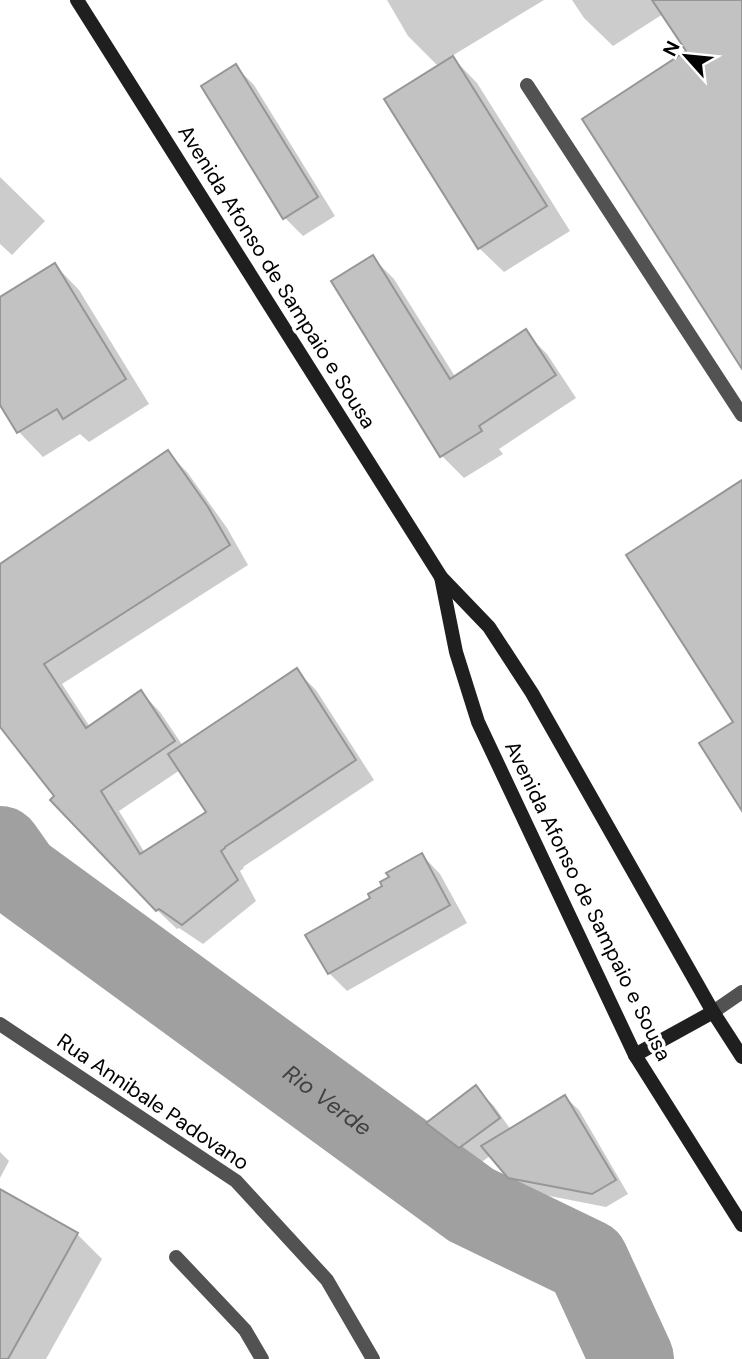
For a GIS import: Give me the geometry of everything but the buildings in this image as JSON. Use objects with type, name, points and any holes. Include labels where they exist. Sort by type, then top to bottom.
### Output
[{"type":"main road","name":"Avenida Afonso de Sampaio e Sousa","points":[[77,0],[441,577],[488,627],[532,693],[713,1012],[742,1057]]},
{"type":"main road","name":"Avenida Afonso de Sampaio e Sousa","points":[[441,577],[456,652],[478,722],[635,1055],[742,1225]]},
{"type":"main road","points":[[635,1055],[713,1012]]},
{"type":"street","points":[[527,85],[742,415]]},
{"type":"street","points":[[713,1012],[742,992]]},
{"type":"street","name":"Rua Annibale Padovano","points":[[0,1024],[236,1181],[327,1280],[373,1359]]},
{"type":"street","points":[[176,1257],[245,1330],[262,1359]]},
{"type":"waterway","name":"Rio Verde","points":[[0,848],[19,875],[471,1205],[587,1261],[632,1359]]}]
